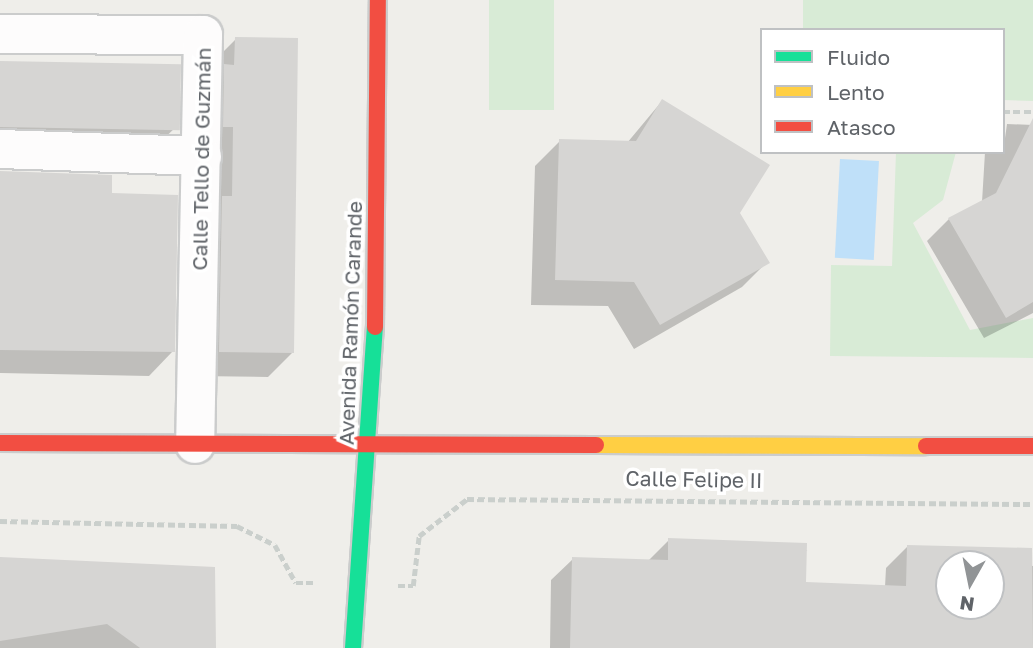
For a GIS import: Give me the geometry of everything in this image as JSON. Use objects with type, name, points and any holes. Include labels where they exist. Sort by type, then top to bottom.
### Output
[{"type":"street","name":"Avenida Ramón Carande","points":[[353,648],[375,335],[378,0]]},
{"type":"street","name":"Calle Tello de Guzmán","points":[[0,34],[203,35],[195,444]]},
{"type":"street","points":[[0,149],[202,156]]},
{"type":"street","name":"Calle Felipe II","points":[[0,443],[366,447],[1033,446]]},
{"type":"path","points":[[1005,112],[1033,112]]},
{"type":"path","name":"Calle Felipe II","points":[[413,586],[419,536],[467,499],[1033,504]]},
{"type":"path","points":[[0,520],[237,526],[275,545],[296,583]]},
{"type":"green space","points":[[489,0],[554,0],[554,110],[489,110]]},
{"type":"green space","points":[[803,0],[1033,0],[1033,101],[1005,100],[1005,28],[803,28]]},
{"type":"green space","points":[[896,154],[955,154],[943,200],[913,223],[970,330],[1033,318],[1033,358],[830,356],[831,265],[892,266]]},
{"type":"water","points":[[840,159],[879,161],[874,260],[835,258]]},
{"type":"building","points":[[235,37],[298,38],[294,353],[219,352],[222,196],[232,196],[233,127],[223,127],[224,64],[234,65]]},
{"type":"building","points":[[0,61],[181,64],[180,130],[0,127]]},
{"type":"building","points":[[662,99],[770,165],[740,213],[770,263],[660,325],[634,282],[555,280],[559,139],[636,141]]},
{"type":"building","points":[[1033,118],[1033,302],[1006,318],[948,218],[996,193]]},
{"type":"building","points":[[0,171],[112,175],[112,193],[178,195],[175,352],[0,350]]},
{"type":"building","points":[[668,538],[807,543],[806,582],[906,586],[907,545],[1032,548],[1033,648],[570,648],[572,557],[668,560]]},
{"type":"building","points":[[0,557],[215,567],[216,648],[140,648],[107,624],[0,641]]},
{"type":"traffic: fast","points":[[353,648],[375,327]]},
{"type":"traffic: slow","points":[[596,445],[926,446]]},
{"type":"traffic: jam","points":[[375,327],[378,0]]},
{"type":"traffic: jam","points":[[0,443],[596,445]]},
{"type":"traffic: jam","points":[[926,446],[1033,446]]}]
